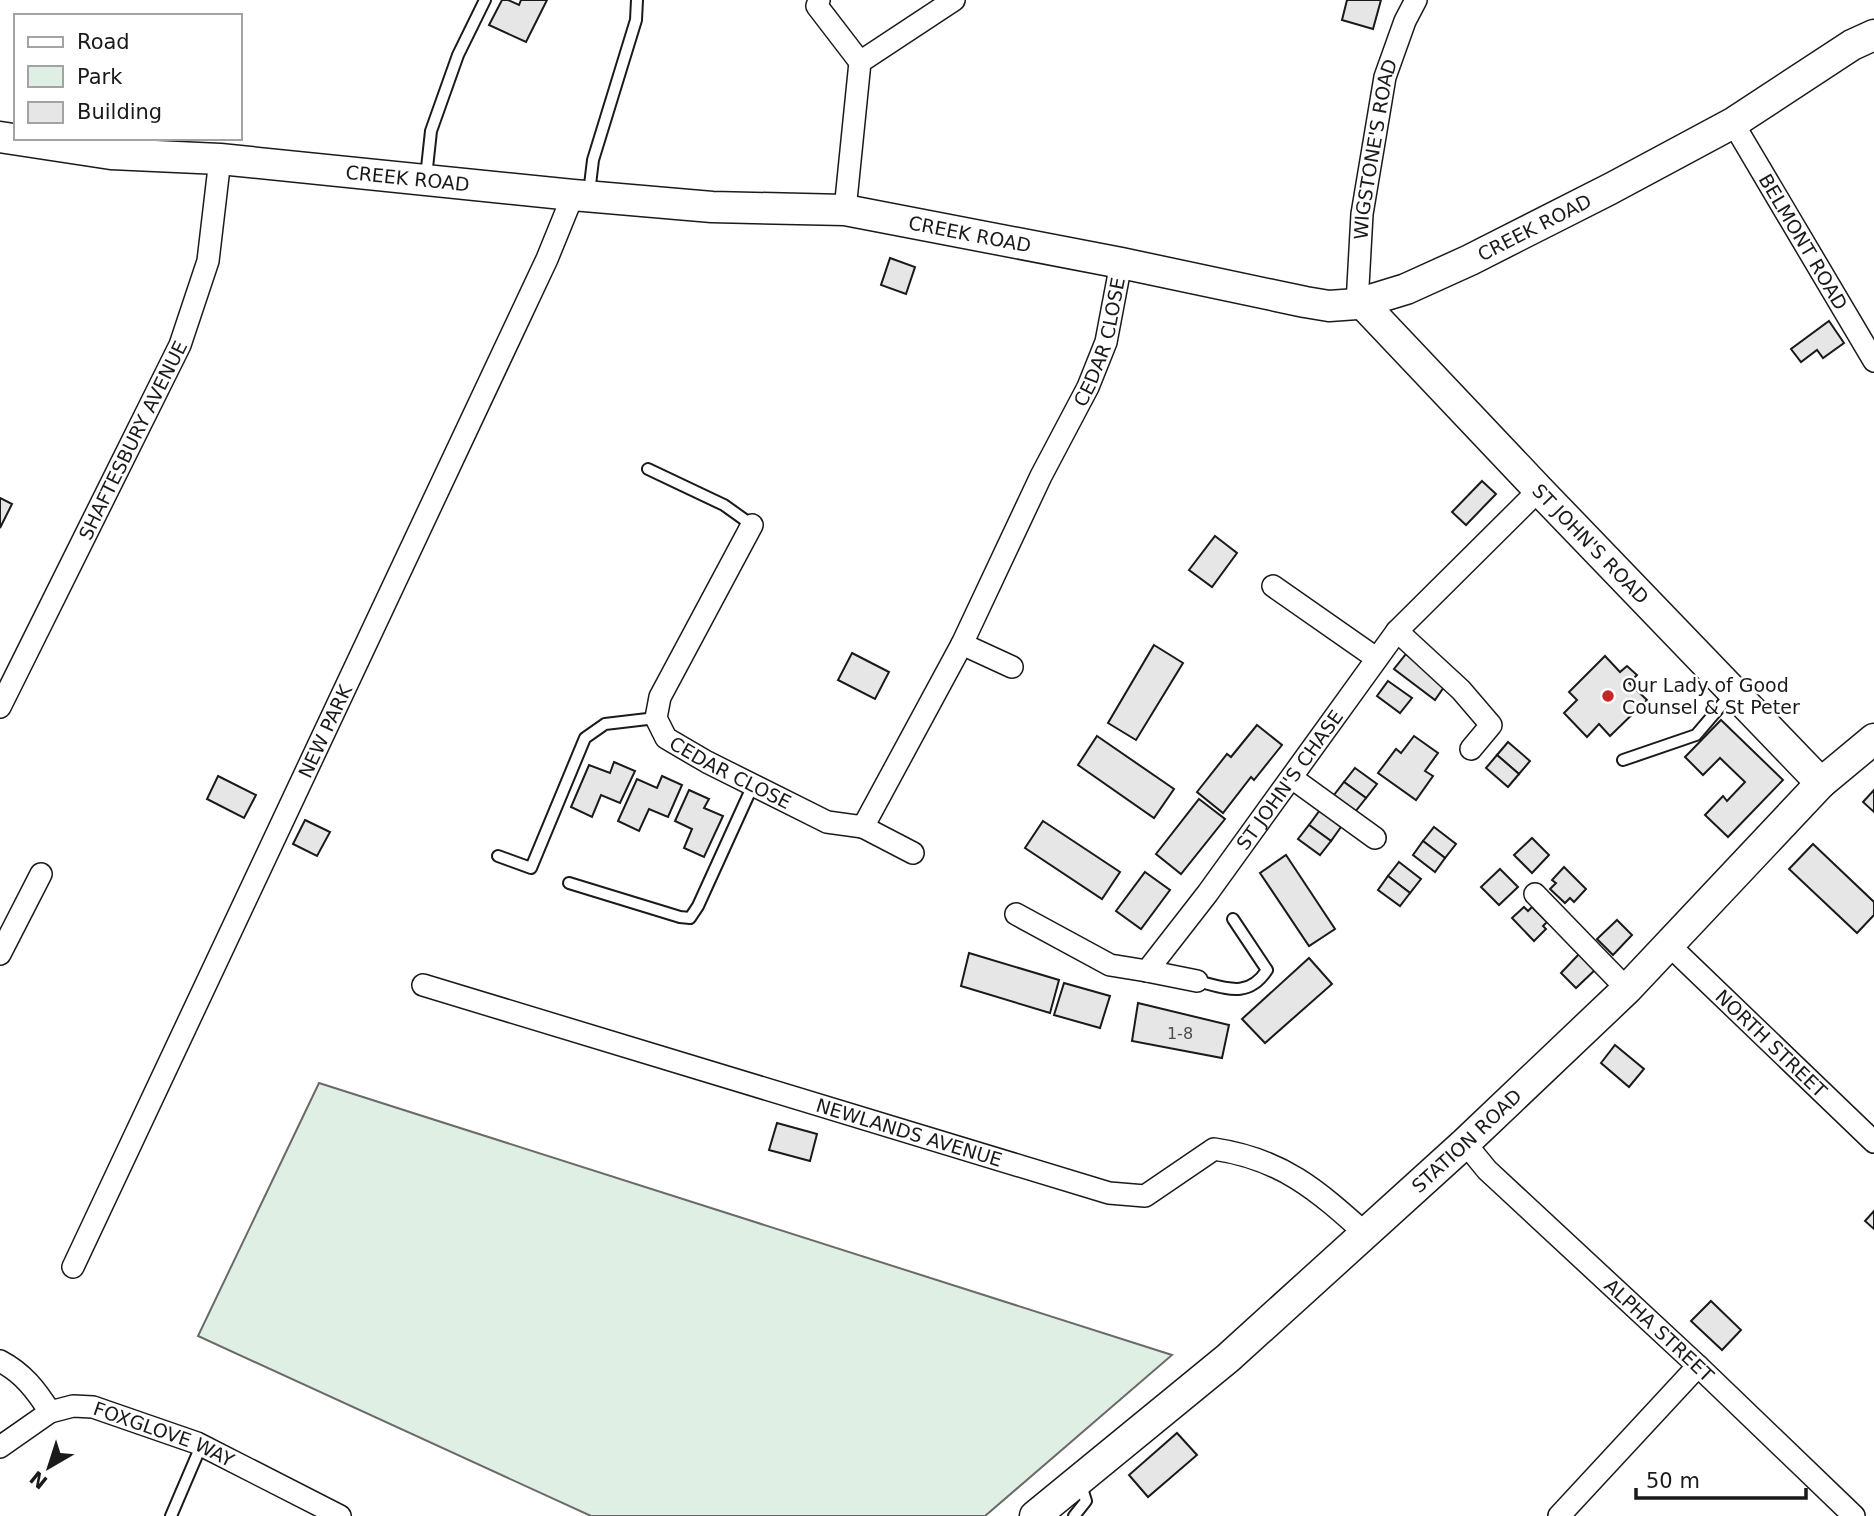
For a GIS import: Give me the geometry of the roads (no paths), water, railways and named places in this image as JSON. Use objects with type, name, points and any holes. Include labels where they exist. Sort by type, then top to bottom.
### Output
[{"type":"street","points":[[819,0],[817,6],[860,62],[845,210]]},
{"type":"street","points":[[860,62],[954,0]]},
{"type":"street","name":"WIGSTONE'S ROAD","points":[[1360,304],[1362,214],[1385,77],[1405,21],[1416,0]]},
{"type":"street","name":"CREEK ROAD","points":[[21,140],[111,153],[220,159],[581,196],[712,206],[845,210],[1329,306],[1360,304],[1406,289],[1470,260],[1733,123],[1853,45],[1874,35]]},
{"type":"street","name":"BELMONT ROAD","points":[[1733,123],[1874,360]]},
{"type":"street","name":"SHAFTESBURY AVENUE","points":[[0,707],[180,345],[208,261],[220,159]]},
{"type":"street","name":"NEW PARK","points":[[73,1267],[547,259],[581,196]]},
{"type":"street","name":"CEDAR CLOSE","points":[[863,827],[962,644],[1041,476],[1088,387],[1106,342],[1121,263]]},
{"type":"street","name":"ST JOHN'S ROAD","points":[[1360,304],[1821,783]]},
{"type":"street","name":"ST JOHN'S CHASE","points":[[1147,971],[1292,778],[1397,631],[1539,491]]},
{"type":"street","name":"CEDAR CLOSE","points":[[752,525],[660,697],[656,718],[666,738],[753,785],[827,822],[863,827],[913,853]]},
{"type":"street","points":[[1273,586],[1376,658]]},
{"type":"street","points":[[1397,631],[1461,690],[1491,725],[1471,749]]},
{"type":"street","points":[[962,644],[1012,667]]},
{"type":"street","name":"STATION ROAD","points":[[1035,1516],[1227,1358],[1465,1143],[1627,989],[1821,783],[1874,739]]},
{"type":"street","points":[[1292,778],[1375,838]]},
{"type":"street","points":[[0,954],[41,874]]},
{"type":"street","points":[[1535,894],[1627,989]]},
{"type":"street","points":[[1016,914],[1110,965],[1198,981]]},
{"type":"street","name":"NORTH STREET","points":[[1669,945],[1874,1142]]},
{"type":"street","name":"NEWLANDS AVENUE","points":[[424,985],[1109,1193],[1145,1196],[1214,1149],[1244,1154],[1277,1167],[1315,1189],[1366,1234]]},
{"type":"street","name":"ALPHA STREET","points":[[1465,1143],[1487,1170],[1698,1366],[1854,1516]]},
{"type":"street","points":[[0,1361],[14,1368],[33,1386],[50,1412],[0,1447]]},
{"type":"street","points":[[1559,1516],[1698,1366]]},
{"type":"street","name":"FOXGLOVE WAY","points":[[50,1412],[73,1406],[93,1407],[201,1446],[340,1516]]},
{"type":"lane","points":[[426,180],[431,131],[458,55],[485,0]]},
{"type":"lane","points":[[581,196],[636,20],[637,0]]},
{"type":"lane","points":[[648,469],[724,505],[752,525]]},
{"type":"lane","points":[[1623,760],[1696,734],[1733,692]]},
{"type":"lane","points":[[498,856],[531,869],[585,738],[605,724],[656,718]]},
{"type":"lane","points":[[569,883],[690,918],[753,785]]},
{"type":"lane","points":[[1198,981],[1236,990],[1259,983],[1267,970],[1233,919]]},
{"type":"lane","points":[[171,1516],[201,1446]]},
{"type":"lane","points":[[1078,1515],[1086,1501],[1079,1480]]},
{"type":"place","name":"Our Lady of Good Counsel & St Peter","points":[[1608,696]]}]
